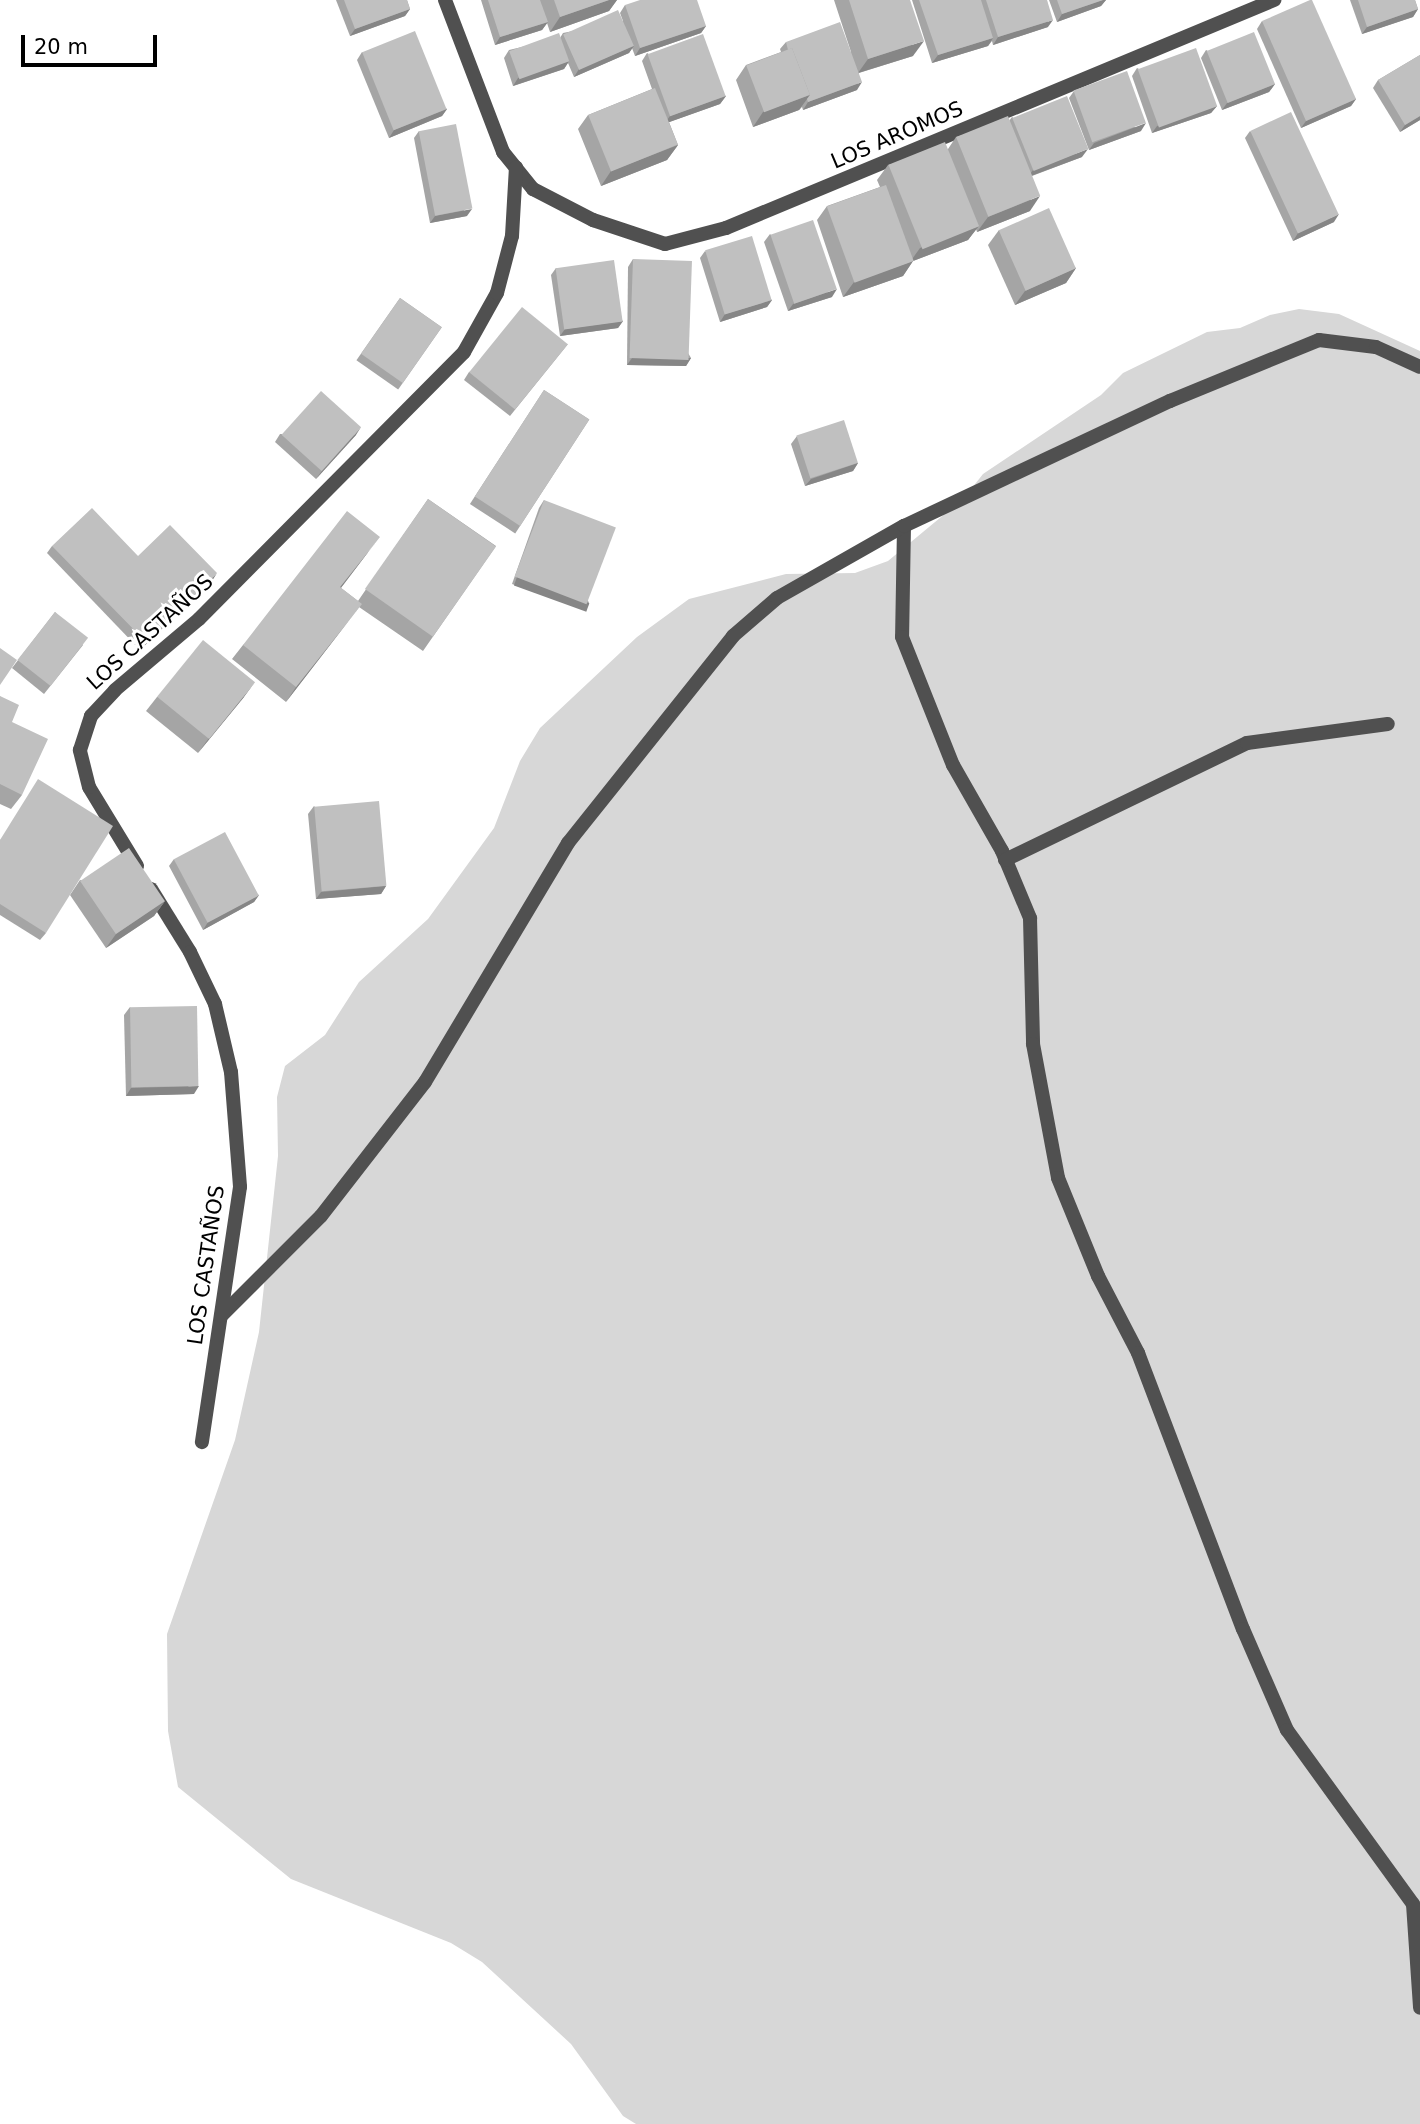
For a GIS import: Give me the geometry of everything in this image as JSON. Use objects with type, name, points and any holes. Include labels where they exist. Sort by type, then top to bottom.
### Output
[{"type":"street","points":[[445,0],[503,152],[516,167]]},
{"type":"street","name":"LOS AROMOS","points":[[516,167],[533,189],[593,220],[665,244],[726,228],[1274,0]]},
{"type":"street","name":"LOS CASTAÑOS","points":[[202,1442],[240,1187],[231,1072],[215,1004],[190,952],[89,787],[79,750],[90,716],[115,690],[199,619],[464,352],[497,293],[512,236],[516,167]]},
{"type":"street","points":[[221,1316],[321,1216],[425,1082],[568,843],[733,636],[777,598],[904,526],[1170,401],[1319,340],[1376,347],[1420,367]]},
{"type":"street","points":[[904,526],[902,637],[953,765],[1005,860],[1030,918],[1033,1044],[1058,1178],[1098,1276],[1138,1353],[1243,1629],[1287,1730],[1416,1904],[1420,2008]]},
{"type":"street","points":[[1005,860],[1247,743],[1388,724]]},
{"type":"shaded area","points":[[1299,309],[1339,314],[1420,351],[1420,2124],[636,2124],[623,2116],[571,2044],[482,1962],[451,1943],[291,1879],[178,1787],[168,1731],[167,1634],[235,1440],[259,1332],[278,1156],[277,1097],[285,1066],[325,1035],[359,982],[428,919],[494,828],[520,761],[540,728],[637,637],[689,599],[786,574],[855,573],[888,561],[964,498],[983,474],[1101,395],[1123,373],[1207,332],[1240,328],[1270,315]]},
{"type":"building","points":[[344,0],[407,0],[410,9],[355,29]]},
{"type":"building","points":[[488,0],[540,0],[548,22],[500,37]]},
{"type":"building","points":[[554,0],[609,0],[560,17]]},
{"type":"building","points":[[640,0],[697,0],[706,26],[640,48],[625,5]]},
{"type":"building","points":[[849,0],[910,0],[924,41],[868,59]]},
{"type":"building","points":[[919,0],[981,0],[993,38],[938,55]]},
{"type":"building","points":[[986,0],[1047,0],[1053,20],[998,37]]},
{"type":"building","points":[[1057,0],[1103,0],[1062,14]]},
{"type":"building","points":[[1310,0],[1356,99],[1306,121],[1262,21]]},
{"type":"building","points":[[1358,0],[1415,0],[1418,9],[1367,27]]},
{"type":"building","points":[[618,10],[634,46],[579,70],[563,34]]},
{"type":"building","points":[[840,22],[862,82],[808,102],[810,95],[792,48],[788,50],[786,42]]},
{"type":"building","points":[[415,31],[446,109],[394,130],[362,52]]},
{"type":"building","points":[[1254,32],[1275,84],[1228,103],[1207,51]]},
{"type":"building","points":[[559,33],[569,61],[519,79],[509,51]]},
{"type":"building","points":[[703,34],[726,96],[670,116],[648,54]]},
{"type":"building","points":[[792,48],[810,95],[764,112],[746,66]]},
{"type":"building","points":[[1196,48],[1217,106],[1159,127],[1138,69]]},
{"type":"building","points":[[1420,55],[1420,116],[1405,125],[1378,80]]},
{"type":"building","points":[[1127,71],[1146,123],[1092,142],[1073,90]]},
{"type":"building","points":[[655,88],[678,145],[611,172],[588,115]]},
{"type":"building","points":[[1067,96],[1088,149],[1034,171],[1012,118]]},
{"type":"building","points":[[1291,112],[1339,214],[1298,233],[1250,131]]},
{"type":"building","points":[[1008,116],[1040,196],[988,217],[956,137]]},
{"type":"building","points":[[456,124],[472,208],[435,216],[419,131]]},
{"type":"building","points":[[945,142],[979,226],[923,249],[888,165]]},
{"type":"building","points":[[886,185],[914,261],[855,283],[827,207]]},
{"type":"building","points":[[1049,208],[1076,268],[1026,291],[999,230]]},
{"type":"building","points":[[813,220],[837,289],[794,304],[770,235]]},
{"type":"building","points":[[752,236],[772,300],[725,314],[705,250]]},
{"type":"building","points":[[633,259],[692,261],[689,360],[630,358]]},
{"type":"building","points":[[614,260],[623,321],[564,330],[556,268]]},
{"type":"building","points":[[400,298],[442,327],[403,383],[361,354]]},
{"type":"building","points":[[522,307],[568,344],[515,409],[469,372]]},
{"type":"building","points":[[544,390],[589,419],[520,526],[475,497]]},
{"type":"building","points":[[321,391],[361,427],[322,471],[282,435]]},
{"type":"building","points":[[844,420],[858,463],[810,478],[796,435]]},
{"type":"building","points":[[428,499],[496,547],[433,637],[365,589]]},
{"type":"building","points":[[544,500],[616,528],[586,604],[515,577]]},
{"type":"building","points":[[92,508],[138,556],[170,525],[217,573],[146,642],[52,546]]},
{"type":"building","points":[[347,511],[380,537],[340,587],[362,604],[296,687],[243,645]]},
{"type":"building","points":[[55,612],[88,638],[51,686],[17,660]]},
{"type":"building","points":[[203,640],[255,682],[209,739],[157,697]]},
{"type":"building","points":[[0,648],[17,660],[0,685]]},
{"type":"building","points":[[0,696],[19,705],[12,722],[48,739],[22,795],[0,784]]},
{"type":"building","points":[[38,779],[113,826],[46,933],[0,904],[0,840]]},
{"type":"building","points":[[379,801],[386,886],[322,891],[314,807]]},
{"type":"building","points":[[225,832],[259,896],[208,923],[174,859]]},
{"type":"building","points":[[129,848],[165,901],[116,934],[80,881]]},
{"type":"building","points":[[197,1006],[198,1086],[131,1087],[130,1007]]}]
